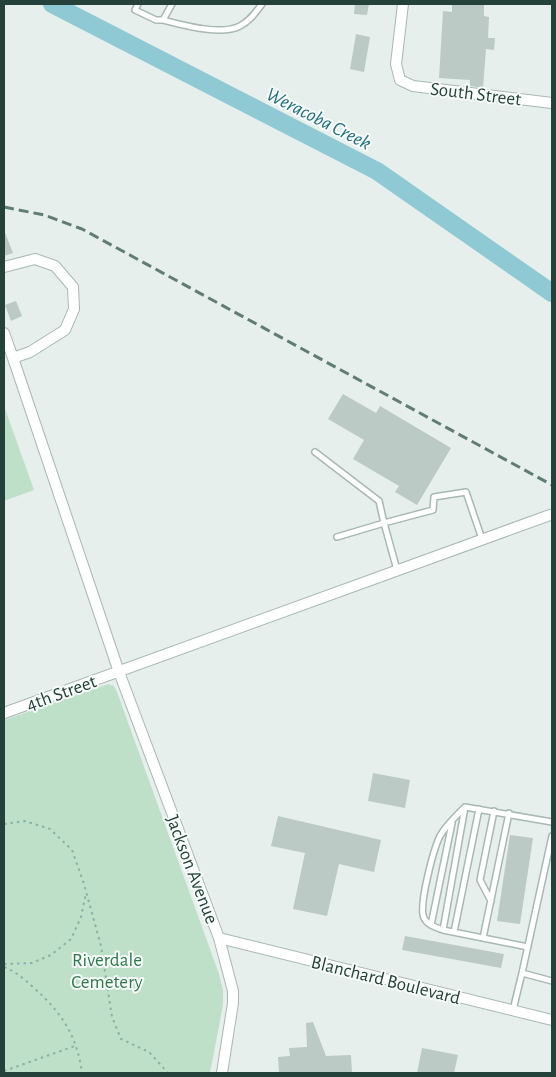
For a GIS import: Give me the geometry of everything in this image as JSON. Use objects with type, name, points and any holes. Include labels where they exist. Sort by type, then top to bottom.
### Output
[{"type":"street","name":"South Street","points":[[403,4],[396,64],[400,80],[413,86],[552,103]]},
{"type":"street","points":[[4,267],[35,259],[55,266],[73,286],[74,309],[65,330],[30,352],[13,358]]},
{"type":"street","name":"Jackson Avenue","points":[[4,333],[119,672],[219,938],[233,991],[222,1073]]},
{"type":"street","name":"4th Street","points":[[4,713],[550,515]]},
{"type":"street","name":"Blanchard Boulevard","points":[[219,938],[552,1020]]},
{"type":"lane","points":[[138,4],[135,10],[156,20],[219,30],[239,27],[252,17],[262,4]]},
{"type":"lane","points":[[163,20],[172,4]]},
{"type":"lane","points":[[316,452],[379,501],[397,570]]},
{"type":"lane","points":[[337,537],[433,510],[434,498],[466,492],[482,539]]},
{"type":"lane","points":[[465,807],[509,813],[552,822]]},
{"type":"lane","points":[[465,807],[452,819],[440,836],[433,854],[422,906],[424,919],[431,925],[443,930],[528,947]]},
{"type":"lane","points":[[443,930],[465,807]]},
{"type":"lane","points":[[454,932],[479,809]]},
{"type":"lane","points":[[491,901],[480,880],[494,811]]},
{"type":"lane","points":[[483,938],[509,813]]},
{"type":"lane","points":[[431,925],[452,819]]},
{"type":"lane","points":[[512,1010],[552,836]]},
{"type":"lane","points":[[522,973],[552,981]]},
{"type":"path","points":[[4,824],[25,821],[50,829],[72,850],[102,946],[112,1016],[121,1038],[149,1052],[168,1073]]},
{"type":"path","points":[[4,966],[32,963],[51,955],[70,939],[81,916],[86,893]]},
{"type":"path","points":[[4,966],[16,972],[52,1004],[70,1029],[82,1073]]},
{"type":"path","points":[[4,1071],[76,1046]]},
{"type":"green space","points":[[4,406],[34,490],[4,501]]},
{"type":"green space","name":"Riverdale Cemetery","points":[[108,684],[114,686],[117,692],[219,974],[223,990],[223,1005],[210,1073],[4,1073],[4,720]]},
{"type":"building","points":[[355,4],[369,4],[367,15],[354,14]]},
{"type":"building","points":[[452,4],[484,4],[484,16],[489,17],[488,38],[495,38],[494,50],[486,49],[483,88],[470,86],[470,80],[439,78],[443,11],[452,12]]},
{"type":"building","points":[[356,34],[370,37],[364,72],[350,69]]},
{"type":"building","points":[[4,230],[13,253],[4,256]]},
{"type":"building","points":[[16,301],[22,316],[11,321],[5,305]]},
{"type":"building","points":[[343,394],[376,413],[380,406],[451,448],[417,505],[395,492],[399,486],[353,459],[364,440],[328,419]]},
{"type":"building","points":[[373,773],[410,780],[405,808],[368,801]]},
{"type":"building","points":[[278,816],[381,840],[374,872],[339,864],[327,916],[293,909],[305,853],[271,846]]},
{"type":"building","points":[[510,835],[533,838],[520,924],[497,921]]},
{"type":"building","points":[[405,936],[504,954],[501,968],[402,950]]},
{"type":"building","points":[[313,1022],[326,1056],[351,1055],[352,1073],[279,1073],[278,1057],[290,1056],[289,1048],[307,1047],[306,1023]]},
{"type":"building","points":[[422,1048],[458,1055],[454,1073],[417,1073]]},
{"type":"waterway","name":"Weracoba Creek","points":[[52,4],[377,171],[552,293]]},
{"type":"railway","points":[[4,207],[44,215],[82,229],[552,485]]}]
